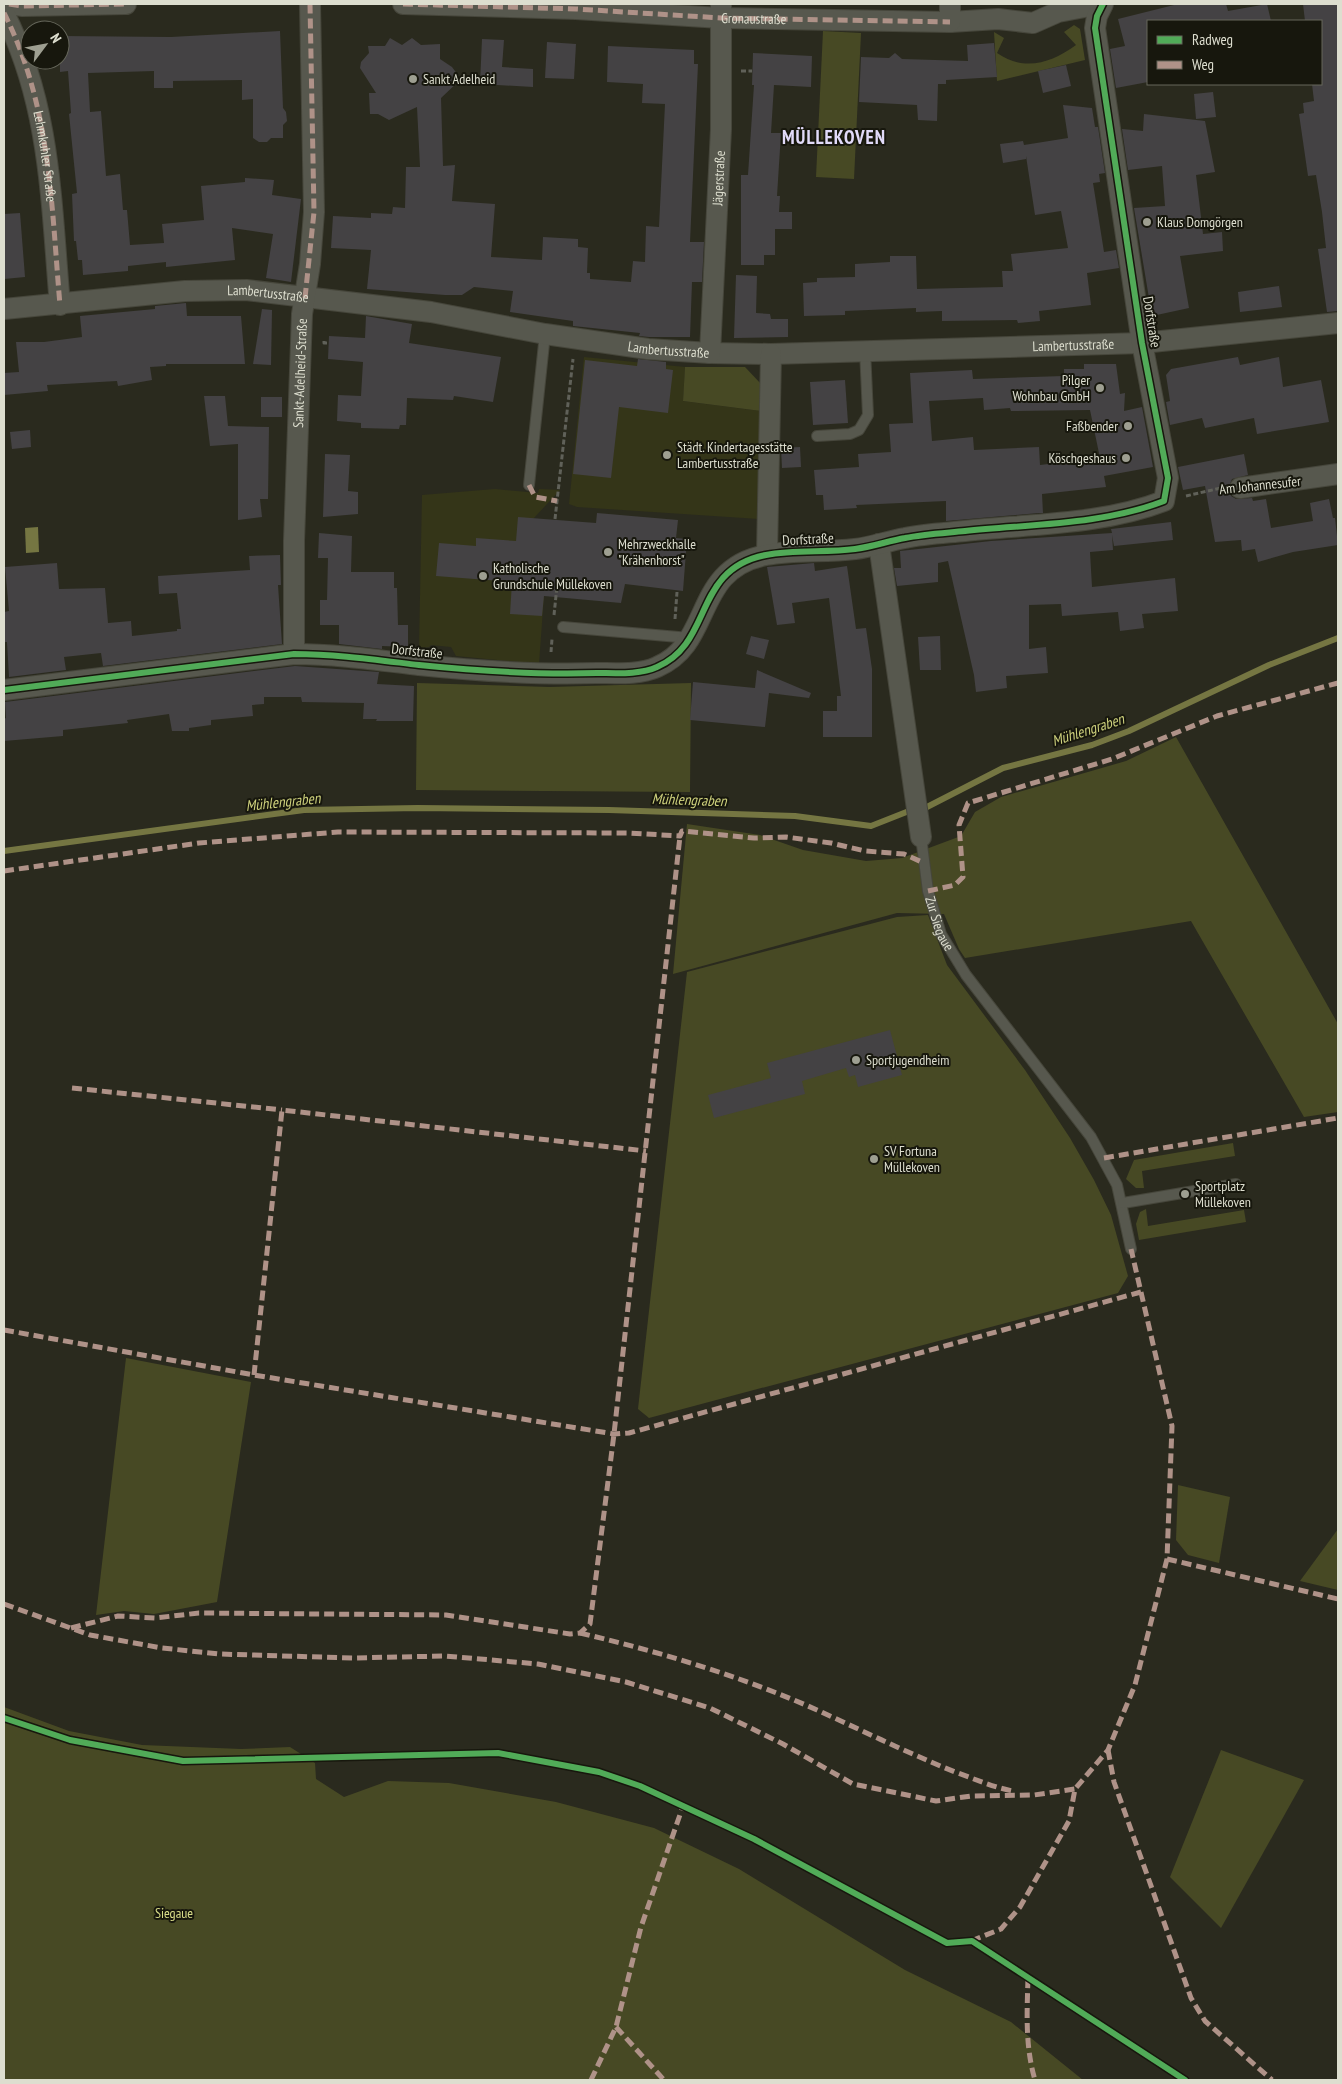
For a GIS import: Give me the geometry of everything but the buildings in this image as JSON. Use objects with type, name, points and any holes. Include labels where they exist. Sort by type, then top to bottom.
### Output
[{"type":"street","points":[[9,4],[23,6],[126,4]]},
{"type":"street","name":"Sankt-Adelheid-Straße","points":[[294,654],[294,541],[302,314],[314,203],[310,4]]},
{"type":"street","name":"Gronaustraße","points":[[403,4],[576,9],[950,13],[1033,24],[1058,12],[1102,4]]},
{"type":"street","name":"Dorfstraße","points":[[4,690],[294,654],[330,654],[420,665],[549,675],[619,673],[657,668],[673,657],[692,638],[716,585],[738,564],[767,554],[855,549],[907,538],[1068,521],[1139,511],[1164,502],[1168,478],[1142,343],[1095,28],[1102,4]]},
{"type":"street","name":"Jägerstraße","points":[[710,353],[720,148],[721,11]]},
{"type":"street","name":"Lehmkuhler Straße","points":[[4,14],[20,46],[34,86],[42,123],[60,304]]},
{"type":"street","name":"Lambertusstraße","points":[[4,309],[185,291],[246,290],[431,312],[545,334],[648,349],[771,354],[1142,343],[1338,323]]},
{"type":"street","points":[[767,554],[771,354]]},
{"type":"street","name":"Am Johannesufer","points":[[1240,488],[1338,474]]},
{"type":"street","name":"Zur Siegaue","points":[[879,544],[921,837]]},
{"type":"lane","points":[[529,485],[545,334]]},
{"type":"lane","points":[[817,436],[850,434],[859,430],[868,415],[865,350]]},
{"type":"lane","points":[[563,627],[692,638]]},
{"type":"lane","name":"Zur Siegaue","points":[[921,837],[928,891],[941,934],[966,975],[1091,1137],[1117,1185],[1123,1203],[1131,1249]]},
{"type":"lane","points":[[1123,1203],[1236,1184]]},
{"type":"path","points":[[555,519],[576,338]]},
{"type":"path","points":[[324,343],[329,343]]},
{"type":"path","points":[[671,637],[677,592]]},
{"type":"shaded area","name":"Städt. Kindertagesstätte Lambertusstraße","points":[[584,357],[685,367],[683,401],[761,411],[759,519],[577,507],[569,504]]},
{"type":"shaded area","name":"Katholische Grundschule Müllekoven","points":[[495,489],[538,493],[539,489],[560,490],[534,518],[530,566],[546,568],[539,664],[456,656],[451,647],[431,645],[419,648],[422,495]]},
{"type":"shaded area","points":[[38,527],[39,552],[26,553],[25,528]]},
{"type":"green space","points":[[1074,25],[1080,29],[1085,60],[997,81],[994,32],[1004,38],[997,53],[1007,59],[1028,64],[1057,57],[1076,45],[1064,32]]},
{"type":"green space","points":[[823,31],[861,33],[854,179],[816,177]]},
{"type":"green space","points":[[685,367],[745,367],[761,384],[761,411],[683,401]]},
{"type":"green space","points":[[417,683],[550,687],[691,683],[690,792],[416,790]]},
{"type":"green space","points":[[1176,737],[1338,1024],[1338,1112],[1304,1117],[1191,921],[965,958],[959,949],[944,914],[897,913],[673,974],[687,824],[760,835],[803,850],[866,861],[902,858],[961,836],[975,812],[1001,797],[1126,761]]},
{"type":"green space","name":"SV Fortuna Müllekoven","points":[[928,915],[947,965],[1025,1070],[1070,1138],[1094,1180],[1111,1215],[1128,1276],[1118,1293],[649,1418],[638,1409],[687,972],[897,917]]},
{"type":"green space","points":[[1233,1143],[1235,1156],[1142,1171],[1144,1188],[1136,1188],[1126,1179],[1134,1160]]},
{"type":"green space","points":[[1146,1209],[1148,1226],[1244,1210],[1246,1222],[1139,1240],[1136,1224],[1140,1212]]},
{"type":"green space","points":[[126,1358],[251,1382],[217,1602],[154,1614],[124,1611],[96,1615]]},
{"type":"green space","points":[[1178,1485],[1230,1497],[1219,1563],[1188,1555],[1176,1540]]},
{"type":"green space","points":[[1338,1529],[1338,1590],[1300,1581]]},
{"type":"green space","name":"Siegaue","points":[[4,1707],[69,1731],[142,1745],[241,1749],[290,1747],[315,1763],[316,1779],[344,1797],[388,1781],[449,1783],[556,1802],[654,1828],[739,1869],[905,1970],[1011,2022],[1083,2080],[4,2080]]},
{"type":"green space","points":[[1221,1750],[1304,1780],[1221,1928],[1170,1877]]},
{"type":"waterway","name":"Mühlengraben","points":[[4,851],[304,810],[418,808],[609,810],[795,816],[871,826],[909,811],[927,807],[1003,768],[1092,745],[1129,731],[1269,665],[1338,638]]},
{"type":"marked path","points":[[9,4],[23,6],[126,4]]},
{"type":"marked path","points":[[305,298],[314,212],[310,4]]},
{"type":"marked path","points":[[403,4],[576,9],[721,18],[950,22]]},
{"type":"marked path","points":[[4,13],[20,48],[40,119],[51,192],[60,305]]},
{"type":"marked path","points":[[529,485],[535,497],[557,501]]},
{"type":"marked path","points":[[928,891],[955,885],[963,877],[959,825],[968,803],[1112,759],[1217,716],[1338,683]]},
{"type":"marked path","points":[[4,871],[199,843],[338,832],[629,833],[680,836],[682,831],[754,838],[786,837],[831,843],[865,851],[904,854],[924,863]]},
{"type":"marked path","points":[[71,1628],[118,1616],[155,1618],[199,1613],[446,1615],[570,1634],[580,1633],[590,1624],[614,1434],[680,836]]},
{"type":"marked path","points":[[72,1088],[282,1110]]},
{"type":"marked path","points":[[254,1375],[282,1110],[646,1151]]},
{"type":"marked path","points":[[1104,1158],[1338,1118]]},
{"type":"marked path","points":[[971,1941],[1001,1929],[1020,1907],[1069,1821],[1075,1789],[1108,1750],[1135,1685],[1167,1559],[1172,1426],[1131,1249]]},
{"type":"marked path","points":[[4,1330],[254,1375],[614,1434],[629,1433],[1141,1292]]},
{"type":"marked path","points":[[1167,1559],[1338,1599]]},
{"type":"marked path","points":[[4,1604],[90,1635],[162,1648],[219,1654],[353,1658],[445,1656],[538,1664],[626,1682],[710,1708],[783,1744],[853,1784],[936,1801],[971,1796],[1034,1795],[1075,1789]]},
{"type":"marked path","points":[[580,1633],[640,1648],[759,1686],[955,1772],[1013,1791]]},
{"type":"marked path","points":[[1108,1750],[1114,1782],[1191,1998],[1205,2021],[1272,2080]]},
{"type":"marked path","points":[[591,2080],[616,2027],[641,1927],[683,1806]]},
{"type":"marked path","points":[[1028,1978],[1028,2042],[1035,2080]]},
{"type":"marked path","points":[[616,2027],[664,2080]]},
{"type":"cycle path","points":[[4,690],[294,654],[341,656],[508,672],[627,673],[650,670],[675,656],[688,641],[714,590],[726,575],[742,563],[766,555],[788,552],[855,549],[920,535],[1091,519],[1116,515],[1164,501],[1168,478],[1142,343],[1095,28],[1097,16],[1103,4]]},
{"type":"cycle path","points":[[4,1718],[70,1740],[183,1761],[498,1753],[599,1772],[640,1786],[754,1839],[947,1943],[972,1941],[1185,2080]]},
{"type":"place","name":"Sankt Adelheid","points":[[413,79]]},
{"type":"place","name":"Klaus Domgörgen","points":[[1147,222]]},
{"type":"place","name":"Pilger Wohnbau GmbH","points":[[1100,388]]},
{"type":"place","name":"Faßbender","points":[[1128,426]]},
{"type":"place","name":"Städt. Kindertagesstätte Lambertusstraße","points":[[667,455]]},
{"type":"place","name":"Köschgeshaus","points":[[1126,458]]},
{"type":"place","name":"Mehrzweckhalle \"Krähenhorst\"","points":[[608,552]]},
{"type":"place","name":"Katholische Grundschule Müllekoven","points":[[483,576]]},
{"type":"place","name":"Sportjugendheim","points":[[856,1060]]},
{"type":"place","name":"SV Fortuna Müllekoven","points":[[874,1159]]},
{"type":"place","name":"Sportplatz Müllekoven","points":[[1185,1194]]},
{"type":"district","name":"MÜLLEKOVEN","points":[[834,137]]}]
